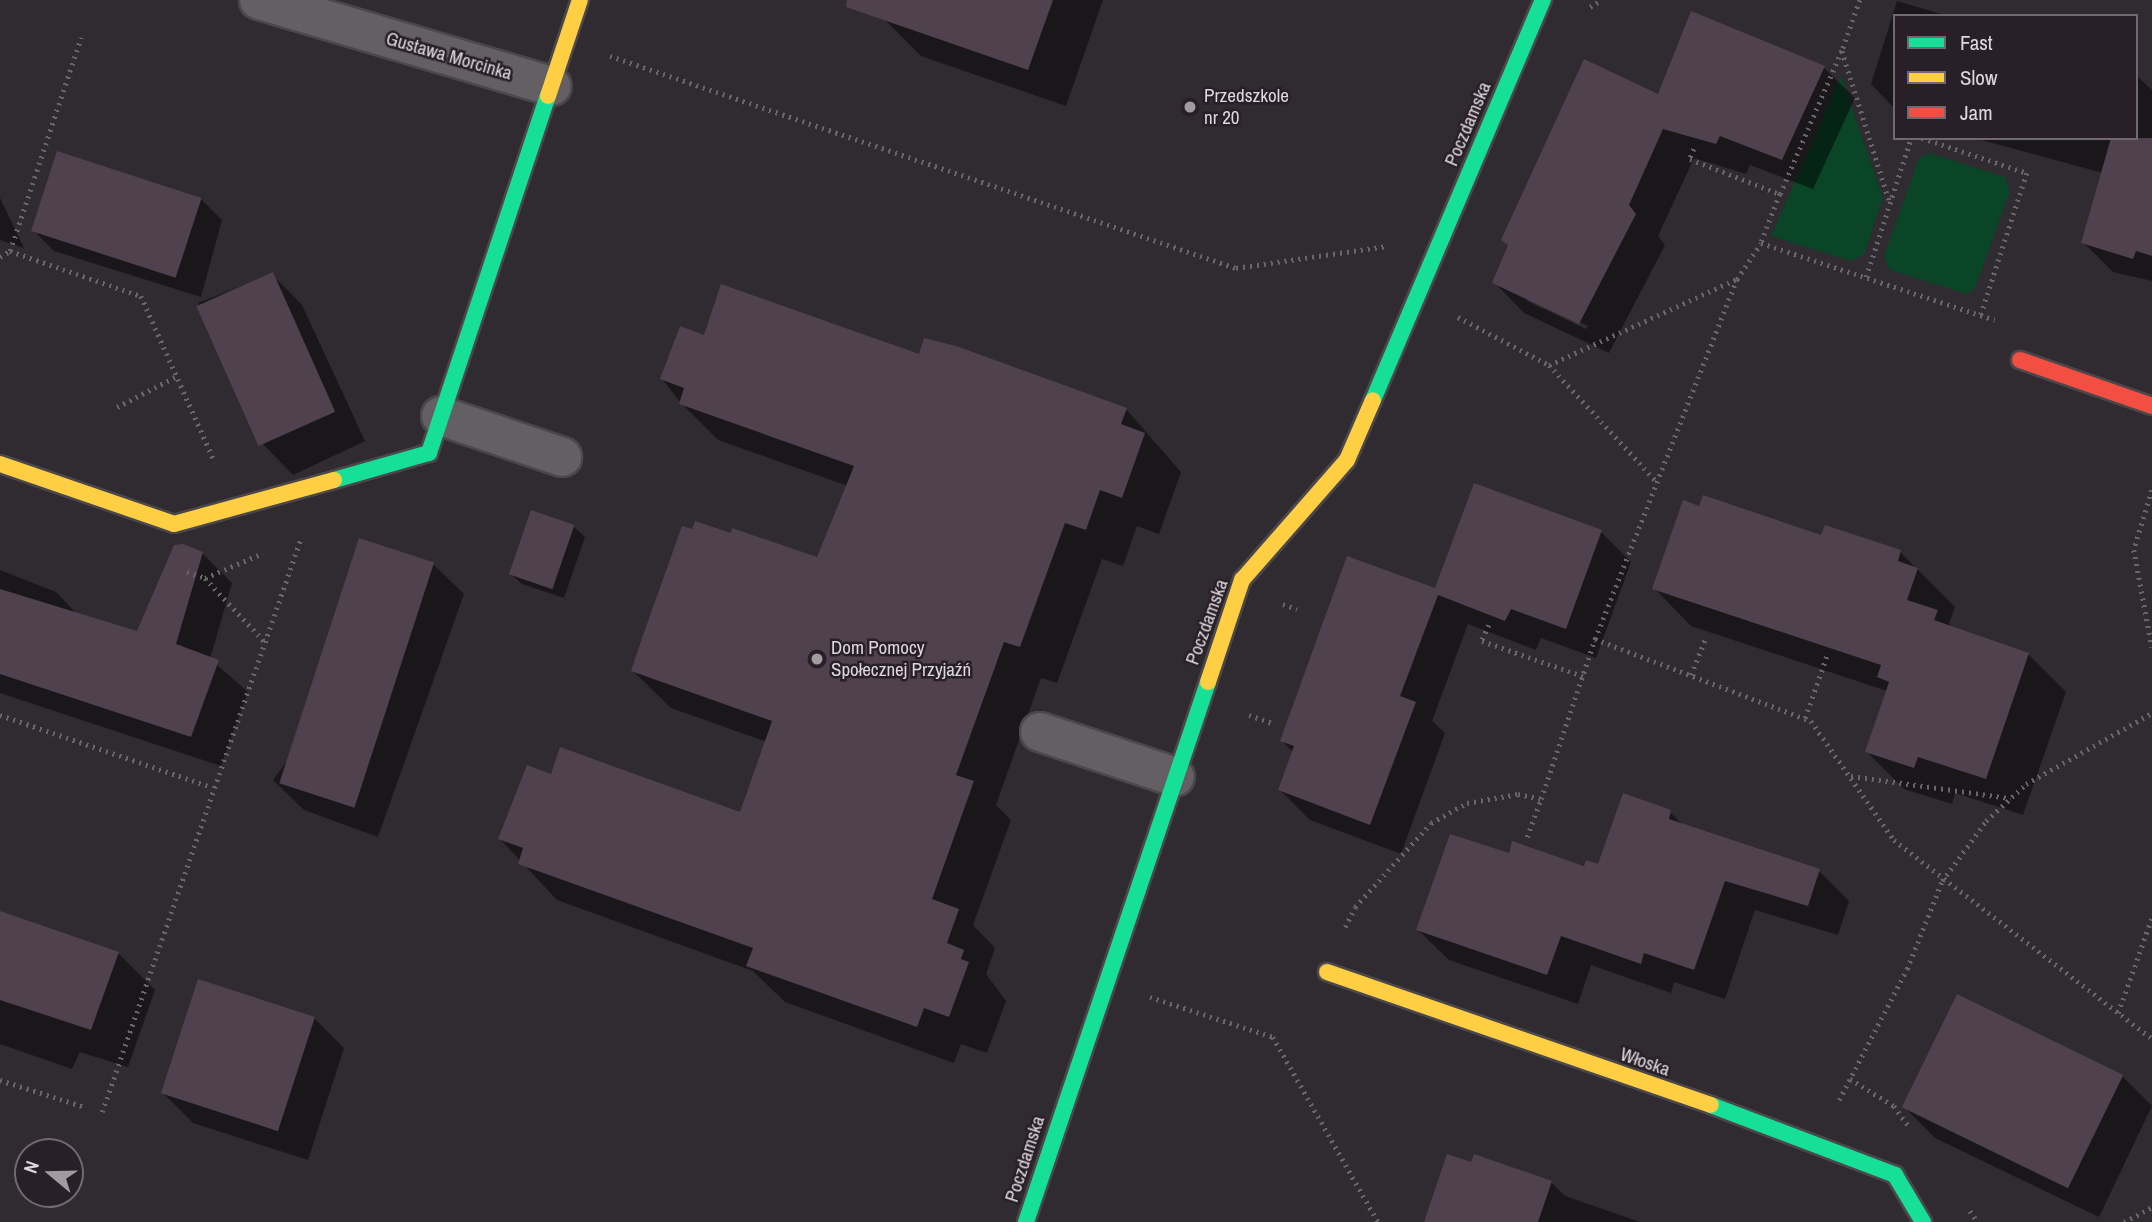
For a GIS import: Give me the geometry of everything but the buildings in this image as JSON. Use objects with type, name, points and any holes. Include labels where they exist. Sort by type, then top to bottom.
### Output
[{"type":"street","name":"Gustawa Morcinka","points":[[259,0],[552,86]]},
{"type":"street","points":[[0,464],[174,524],[429,453],[580,0]]},
{"type":"street","name":"Poczdamska","points":[[1026,1222],[1242,580],[1347,460],[1437,255],[1543,0]]},
{"type":"street","points":[[2020,360],[2152,406]]},
{"type":"street","points":[[441,416],[562,457]]},
{"type":"street","points":[[1040,732],[1175,777]]},
{"type":"street","name":"Włoska","points":[[1327,972],[1832,1147],[1895,1175],[1923,1222]]},
{"type":"path","points":[[1860,0],[1842,51],[1890,203]]},
{"type":"path","points":[[0,257],[10,251],[81,38]]},
{"type":"path","points":[[566,41],[1236,268],[1374,244],[1437,255]]},
{"type":"path","points":[[1527,837],[1595,639],[1656,481],[1737,279],[1761,243],[1845,42]]},
{"type":"path","points":[[1866,277],[1910,140]]},
{"type":"path","points":[[1928,140],[2027,173],[1980,318]]},
{"type":"path","points":[[1694,149],[1690,159],[1780,194]]},
{"type":"path","points":[[1761,243],[1980,318],[2006,322]]},
{"type":"path","points":[[10,251],[141,296],[220,475]]},
{"type":"path","points":[[1549,365],[1737,279]]},
{"type":"path","points":[[1447,311],[1549,365],[1656,481]]},
{"type":"path","points":[[117,407],[177,376]]},
{"type":"path","points":[[2152,490],[2134,551],[2152,648]]},
{"type":"path","points":[[102,1112],[212,787],[302,536]]},
{"type":"path","points":[[205,578],[264,641]]},
{"type":"path","points":[[1489,625],[1482,641],[1583,676]]},
{"type":"path","points":[[1691,676],[1706,637]]},
{"type":"path","points":[[1595,639],[1805,718],[1850,776],[1894,840],[1942,881],[2152,1039]]},
{"type":"path","points":[[1805,718],[1827,655]]},
{"type":"path","points":[[1837,1103],[1907,969],[1942,881],[2011,798],[2152,713]]},
{"type":"path","points":[[0,715],[212,787]]},
{"type":"path","points":[[1850,776],[2011,798]]},
{"type":"path","points":[[1343,931],[1355,907],[1431,823],[1467,803],[1518,794],[1541,799]]},
{"type":"path","points":[[2118,1013],[2152,917]]},
{"type":"path","points":[[1106,983],[1273,1037],[1378,1222]]},
{"type":"path","points":[[0,1080],[85,1107]]},
{"type":"path","points":[[2124,1222],[2152,1207]]},
{"type":"green space","points":[[1841,76],[1883,198],[1864,254],[1851,261],[1771,236]]},
{"type":"green space","points":[[1929,153],[2005,177],[2010,191],[1975,288],[1967,294],[1890,270],[1884,256],[1919,158]]},
{"type":"traffic: fast","points":[[1373,400],[1543,0]]},
{"type":"traffic: fast","points":[[334,480],[429,453],[548,96]]},
{"type":"traffic: fast","points":[[1026,1222],[1208,682]]},
{"type":"traffic: fast","points":[[1711,1105],[1895,1175],[1923,1222]]},
{"type":"traffic: slow","points":[[548,96],[580,0]]},
{"type":"traffic: slow","points":[[1208,682],[1242,580],[1347,460],[1373,400]]},
{"type":"traffic: slow","points":[[0,464],[174,524],[334,480]]},
{"type":"traffic: slow","points":[[1327,972],[1711,1105]]},
{"type":"traffic: jam","points":[[2020,360],[2152,406]]},
{"type":"place","name":"Przedszkole nr 20","points":[[1190,107]]},
{"type":"place","name":"Dom Pomocy Społecznej Przyjaźń","points":[[817,659]]}]
